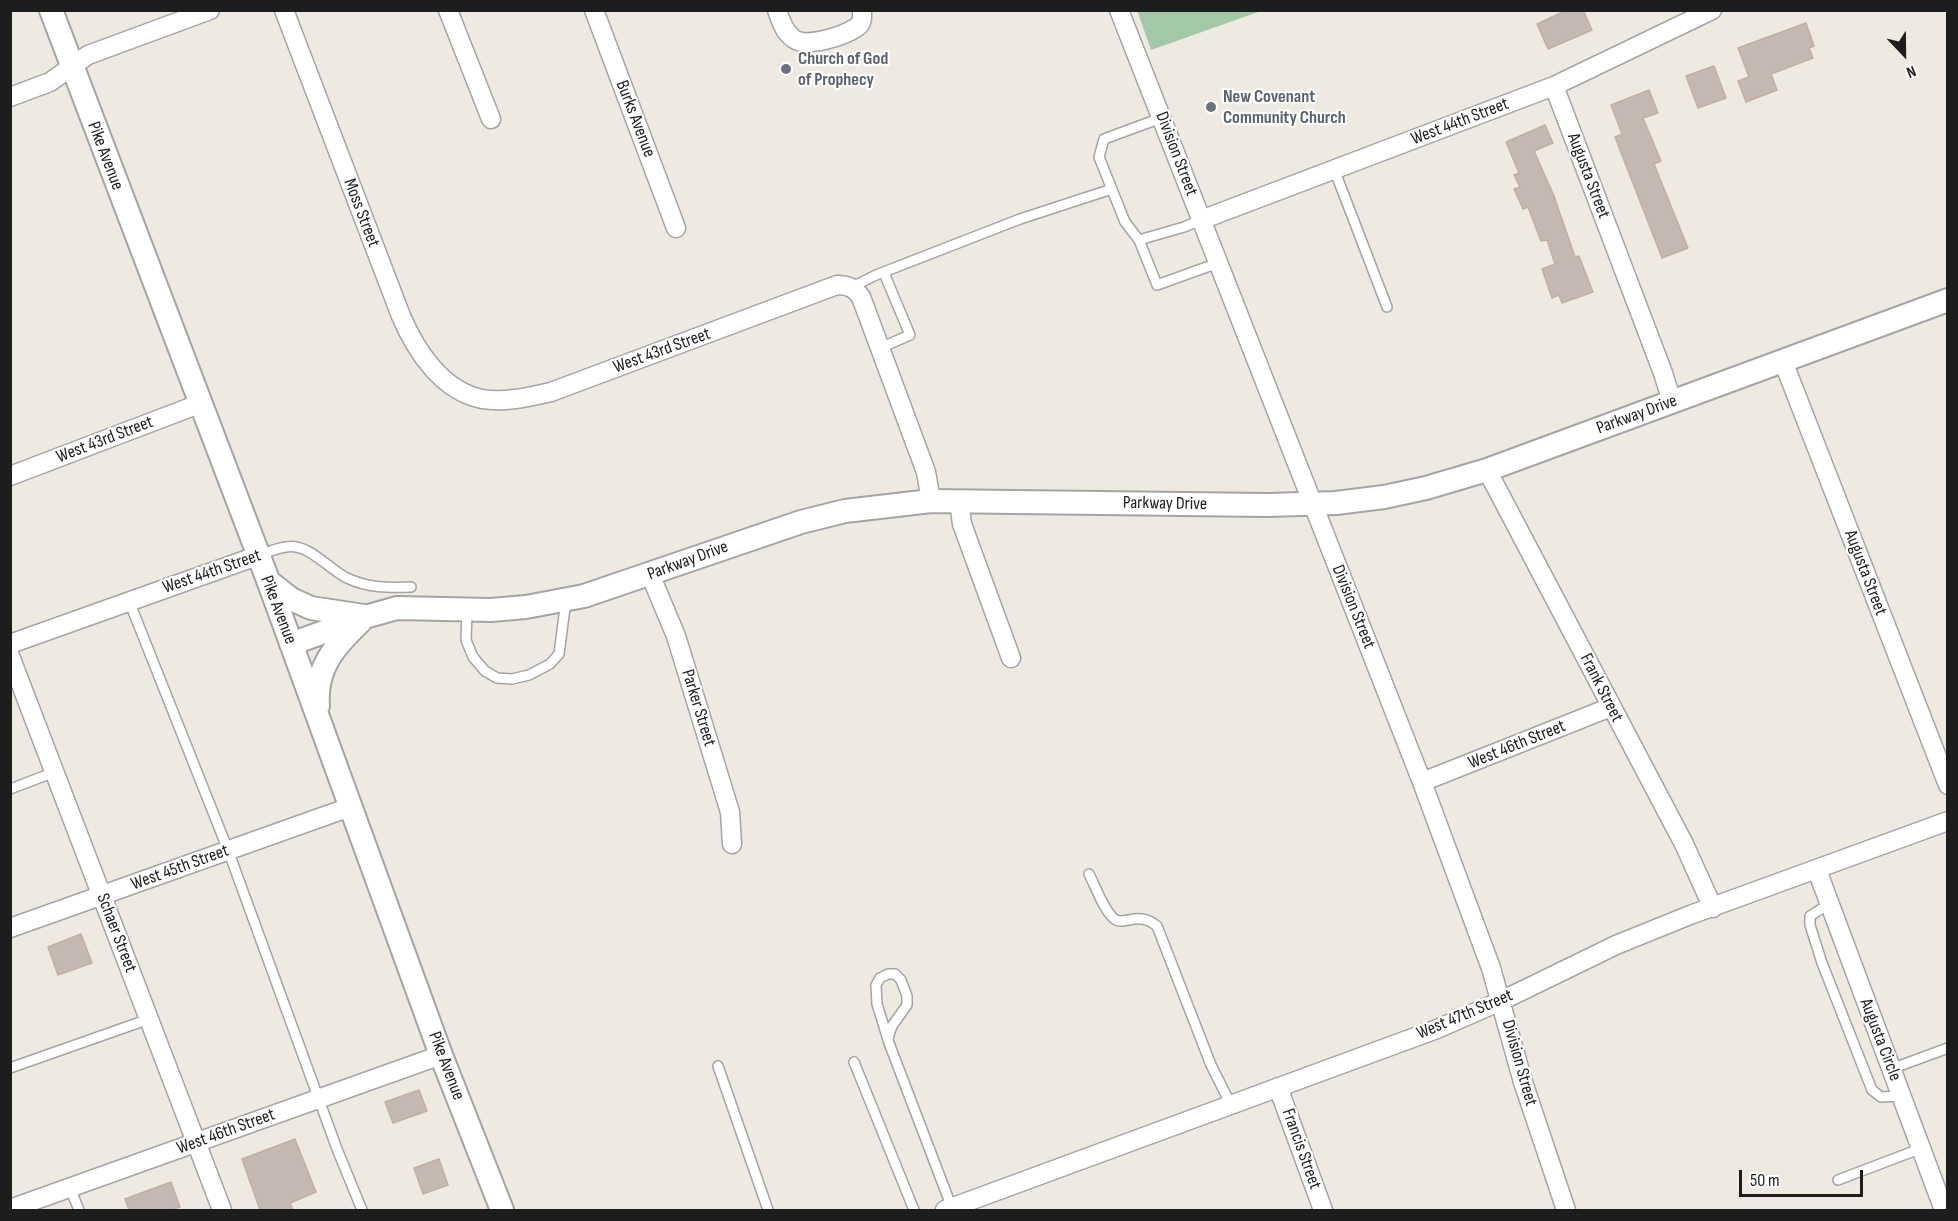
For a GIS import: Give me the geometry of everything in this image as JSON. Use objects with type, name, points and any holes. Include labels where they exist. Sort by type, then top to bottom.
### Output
[{"type":"street","name":"Pike Avenue","points":[[51,10],[71,68],[268,580],[441,1056],[502,1210]]},
{"type":"street","points":[[10,97],[50,82],[88,55],[210,10]]},
{"type":"street","name":"Moss Street","points":[[284,10],[408,332],[416,347],[435,370],[447,382],[468,395]]},
{"type":"street","points":[[448,10],[492,119]]},
{"type":"street","name":"Burks Avenue","points":[[594,10],[676,228]]},
{"type":"street","points":[[777,10],[784,28],[792,38],[812,43],[858,27],[862,19],[862,10]]},
{"type":"street","name":"West 44th Street","points":[[1201,220],[1554,86],[1712,10]]},
{"type":"street","name":"Division Street","points":[[1121,11],[1311,503],[1422,782],[1491,968],[1523,1082],[1566,1210]]},
{"type":"street","name":"Augusta Street","points":[[1554,86],[1672,402]]},
{"type":"street","name":"West 43rd Street","points":[[468,395],[500,400],[525,398],[551,392],[837,285],[852,287]]},
{"type":"street","points":[[852,287],[861,297],[926,472],[931,501]]},
{"type":"street","name":"Parkway Drive","points":[[291,644],[397,608],[467,611],[526,607],[566,600],[801,522],[845,512],[931,501],[1268,505],[1336,503],[1384,497],[1486,470],[1947,300]]},
{"type":"street","name":"Augusta Street","points":[[1784,361],[1947,785]]},
{"type":"street","name":"West 43rd Street","points":[[10,476],[199,404]]},
{"type":"street","name":"Frank Street","points":[[1486,470],[1684,844],[1713,908]]},
{"type":"street","points":[[959,501],[962,524],[1011,658]]},
{"type":"street","name":"West 44th Street","points":[[10,644],[257,556]]},
{"type":"street","name":"Parker Street","points":[[650,574],[676,636],[727,801],[732,844]]},
{"type":"street","name":"Parkway Drive","points":[[268,580],[291,599],[311,608],[365,617]]},
{"type":"street","name":"Parkway Drive","points":[[319,723],[317,691],[323,666],[337,644],[365,617]]},
{"type":"street","name":"Schaer Street","points":[[10,656],[222,1210]]},
{"type":"street","name":"West 46th Street","points":[[1422,782],[1611,707]]},
{"type":"street","name":"West 45th Street","points":[[10,928],[350,807]]},
{"type":"street","name":"West 47th Street","points":[[948,1209],[1437,1029],[1501,1001],[1616,945],[1947,821]]},
{"type":"street","name":"Augusta Circle","points":[[1817,870],[1945,1208]]},
{"type":"street","name":"West 46th Street","points":[[10,1209],[441,1056]]},
{"type":"street","name":"Francis Street","points":[[1278,1087],[1323,1210]]},
{"type":"lane","points":[[1161,118],[1104,139],[1099,157],[1125,222],[1139,240],[1157,285],[1218,263]]},
{"type":"lane","points":[[1334,169],[1386,307]]},
{"type":"lane","points":[[852,287],[1020,219],[1112,189]]},
{"type":"lane","points":[[1139,240],[1201,220]]},
{"type":"lane","points":[[880,348],[910,335],[884,273]]},
{"type":"lane","name":"West 44th Street","points":[[257,556],[294,546],[315,556],[344,577],[358,583],[383,588],[411,587]]},
{"type":"lane","points":[[467,611],[466,640],[473,657],[485,671],[497,678],[512,679],[530,675],[550,664],[560,654],[566,600]]},
{"type":"lane","points":[[129,601],[228,850],[318,1098],[362,1210]]},
{"type":"lane","points":[[10,789],[55,772]]},
{"type":"lane","points":[[1089,874],[1103,903],[1115,920],[1140,918],[1153,922],[1157,926],[1207,1055],[1230,1105]]},
{"type":"lane","points":[[1829,904],[1810,916],[1810,926],[1822,963],[1872,1090],[1881,1097],[1901,1096]]},
{"type":"lane","points":[[888,1038],[892,1026],[907,1005],[907,996],[901,980],[895,974],[888,974],[880,978],[875,992],[888,1038],[948,1209]]},
{"type":"lane","points":[[10,1068],[148,1019]]},
{"type":"lane","points":[[1891,1069],[1947,1048]]},
{"type":"lane","points":[[854,1062],[914,1210]]},
{"type":"lane","points":[[718,1066],[768,1210]]},
{"type":"lane","points":[[1838,1180],[1922,1148]]},
{"type":"lane","points":[[70,1188],[79,1210]]},
{"type":"green space","points":[[1137,10],[1261,10],[1261,11],[1151,50]]},
{"type":"building","points":[[1567,10],[1583,10],[1592,30],[1548,49],[1537,24]]},
{"type":"building","points":[[1806,23],[1814,46],[1809,48],[1813,58],[1771,74],[1777,90],[1746,102],[1738,81],[1749,77],[1738,48]]},
{"type":"building","points":[[1714,66],[1726,98],[1698,108],[1686,76]]},
{"type":"building","points":[[1649,90],[1658,113],[1643,118],[1661,161],[1654,164],[1688,248],[1662,258],[1615,137],[1622,134],[1611,105]]},
{"type":"building","points":[[1545,125],[1553,143],[1534,151],[1554,196],[1575,257],[1579,256],[1593,292],[1562,303],[1559,295],[1552,298],[1542,269],[1555,264],[1547,240],[1541,241],[1528,207],[1523,209],[1514,189],[1520,187],[1514,175],[1519,173],[1506,142]]},
{"type":"building","points":[[81,934],[92,963],[58,975],[48,947]]},
{"type":"building","points":[[419,1090],[427,1111],[393,1123],[385,1102]]},
{"type":"building","points":[[295,1139],[316,1192],[290,1203],[293,1210],[260,1210],[242,1159]]},
{"type":"building","points":[[439,1159],[448,1185],[423,1194],[414,1168]]},
{"type":"building","points":[[171,1182],[180,1207],[169,1210],[129,1210],[125,1199]]},
{"type":"place","name":"Church of God of Prophecy","points":[[786,69]]},
{"type":"place","name":"New Covenant Community Church","points":[[1211,107]]}]
